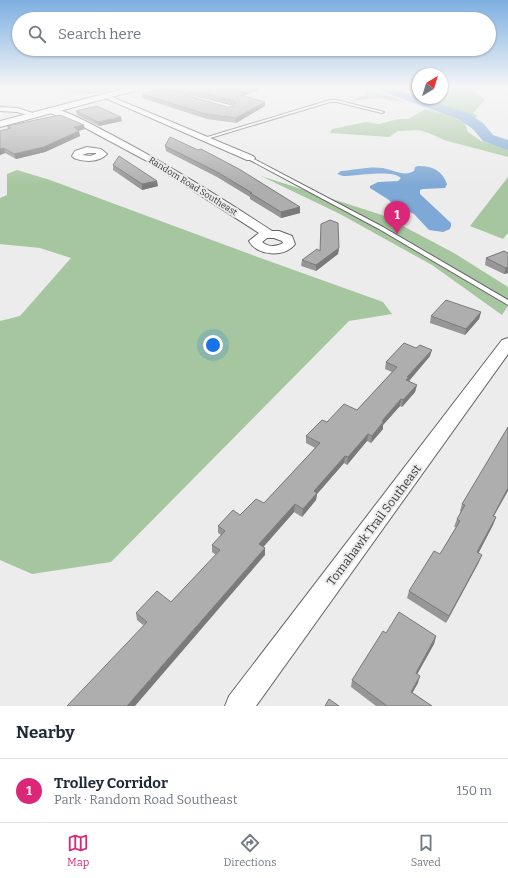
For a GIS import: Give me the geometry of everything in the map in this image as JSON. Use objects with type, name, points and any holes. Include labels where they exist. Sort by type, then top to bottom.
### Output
[{"type":"street","points":[[0,124],[12,121]]},
{"type":"street","name":"Random Road Southeast","points":[[74,121],[127,146],[183,178],[269,234]]},
{"type":"street","points":[[165,121],[250,158]]},
{"type":"street","points":[[101,152],[127,146]]},
{"type":"street","name":"Tomahawk Trail Southeast","points":[[239,706],[508,343]]},
{"type":"lane","points":[[206,138],[265,121]]},
{"type":"lane","points":[[250,158],[355,214],[471,280],[508,303]]},
{"type":"green space","points":[[391,121],[461,121],[465,123],[468,132],[481,141],[508,148],[508,157],[444,140],[418,130],[398,131],[389,137],[330,133],[332,129],[366,122],[379,124]]},
{"type":"green space","points":[[17,170],[50,180],[383,302],[392,314],[349,321],[111,562],[32,574],[0,560],[0,321],[20,316],[71,258],[40,248],[0,244],[0,198],[7,195],[7,174]]},
{"type":"green space","points":[[261,176],[382,215],[454,253],[508,287],[508,306],[502,315],[432,265],[340,214]]},
{"type":"green space","points":[[508,177],[508,233],[503,239],[470,226]]},
{"type":"water","points":[[373,167],[410,173],[414,171],[415,167],[432,168],[439,172],[445,179],[447,184],[445,188],[423,189],[420,190],[420,194],[451,223],[450,229],[443,232],[429,230],[414,214],[392,204],[389,200],[370,188],[370,186],[378,182],[398,181],[401,178],[397,175],[383,173],[343,176],[337,174],[341,171]]},
{"type":"building","points":[[31,121],[74,121],[84,125],[74,127],[79,131],[44,147],[14,154],[4,148],[0,149],[0,131],[11,128],[7,126]]},
{"type":"building","points":[[170,137],[198,150],[201,149],[239,169],[300,207],[281,212],[217,172],[165,146]]},
{"type":"building","points":[[119,156],[157,181],[142,184],[113,165]]},
{"type":"building","points":[[330,220],[338,223],[339,248],[316,265],[302,260],[317,249],[320,251],[321,224]]},
{"type":"building","points":[[504,251],[508,253],[508,267],[506,268],[486,258]]},
{"type":"building","points":[[446,300],[481,312],[466,329],[431,316]]},
{"type":"building","points":[[404,343],[416,348],[420,345],[432,350],[407,377],[409,377],[406,380],[417,385],[403,400],[401,399],[382,421],[384,421],[372,436],[368,434],[348,457],[345,456],[314,491],[317,493],[303,509],[295,504],[259,544],[265,548],[127,706],[67,706],[147,622],[136,613],[157,591],[171,602],[220,550],[212,545],[225,531],[218,526],[233,510],[240,515],[256,499],[264,503],[320,443],[306,436],[322,420],[327,422],[344,404],[357,410],[397,367],[386,362]]},
{"type":"building","points":[[508,427],[508,488],[493,516],[496,517],[477,552],[482,555],[449,616],[409,591],[434,551],[440,554],[460,521],[457,519],[465,505],[462,504]]},
{"type":"building","points":[[399,612],[436,636],[416,673],[420,676],[411,692],[432,706],[387,706],[352,680],[383,631],[386,633]]},
{"type":"building","points":[[329,699],[339,706],[325,706]]},
{"type":"waterway","points":[[470,121],[478,126],[488,138],[508,145]]},
{"type":"place","name":"Trolley Corridor","points":[[397,234]]}]
